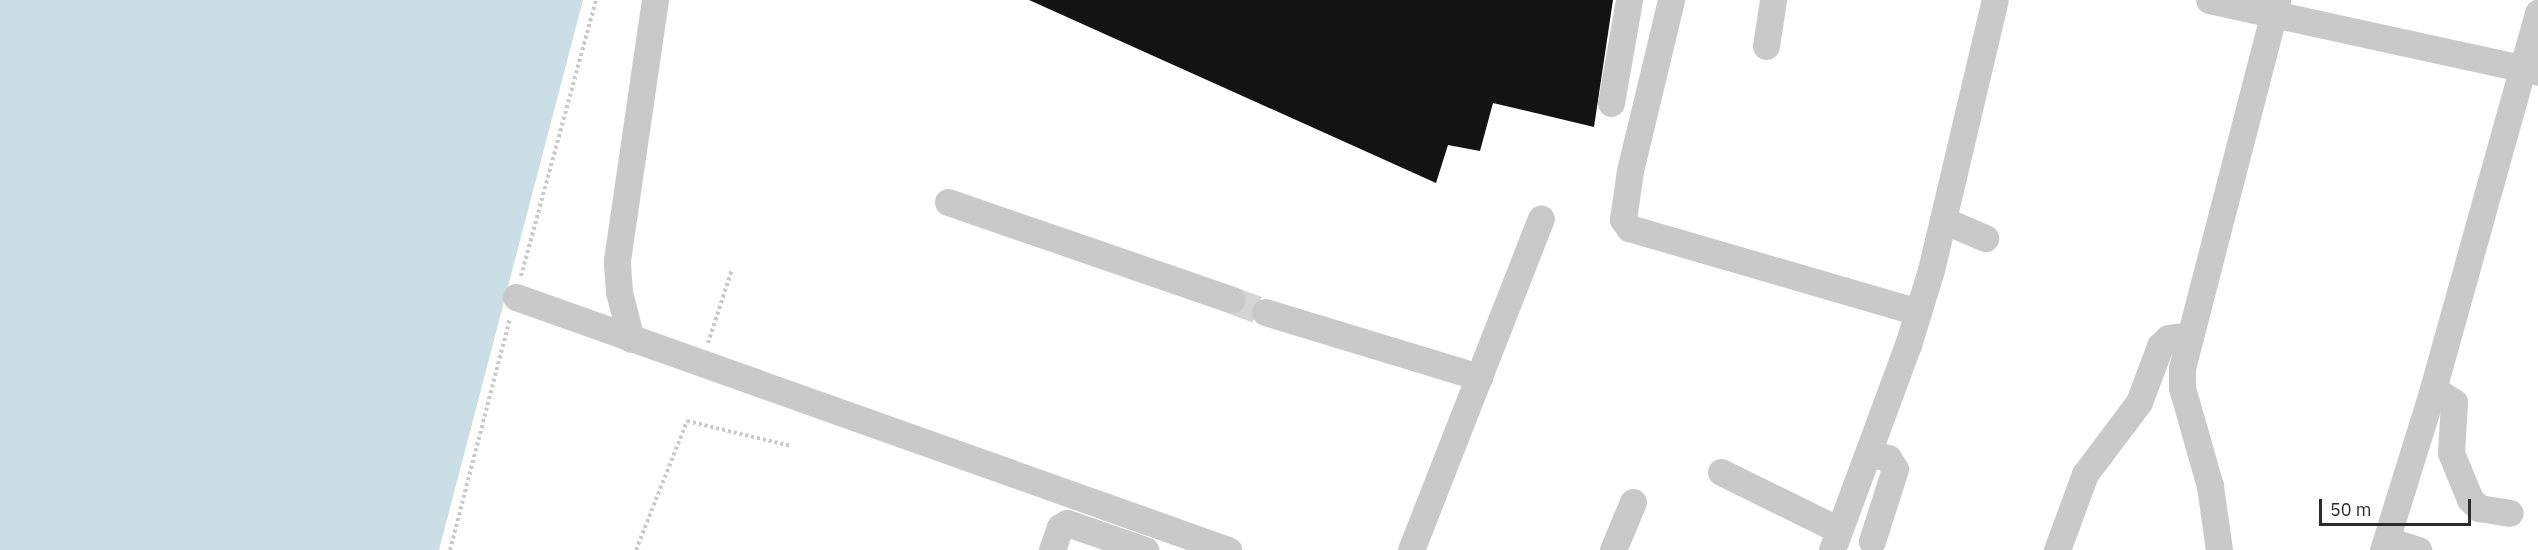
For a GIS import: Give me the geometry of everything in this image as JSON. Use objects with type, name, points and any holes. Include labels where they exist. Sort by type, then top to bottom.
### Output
[{"type":"street","points":[[630,339],[619,292],[616,260],[655,0]]},
{"type":"street","points":[[1611,103],[1629,0]]},
{"type":"street","points":[[1671,0],[1630,171],[1623,219],[1629,228],[1918,312]]},
{"type":"street","points":[[1766,46],[1773,0]]},
{"type":"street","points":[[1721,472],[1835,540],[1869,453],[1918,312],[1943,220],[1995,0]]},
{"type":"street","points":[[2209,0],[2275,7],[2530,70]]},
{"type":"street","points":[[2219,550],[2210,486],[2182,388],[2190,335],[2275,7]]},
{"type":"street","points":[[2399,547],[2433,390],[2530,70],[2538,12]]},
{"type":"street","points":[[948,202],[1232,300]]},
{"type":"street","points":[[1411,550],[1541,219]]},
{"type":"street","points":[[1943,220],[1984,238]]},
{"type":"street","points":[[522,299],[1228,550]]},
{"type":"street","points":[[1265,312],[1479,377]]},
{"type":"street","points":[[2057,550],[2085,474],[2139,402],[2160,346],[2168,338],[2190,335]]},
{"type":"street","points":[[2433,390],[2454,402],[2451,453],[2469,500],[2479,508],[2510,513]]},
{"type":"street","points":[[1869,453],[1888,458],[1895,469],[1872,541]]},
{"type":"street","points":[[1613,550],[1633,502]]},
{"type":"street","points":[[1052,550],[1060,527],[1067,523],[1145,550]]},
{"type":"path","points":[[701,364],[732,269]]},
{"type":"path","points":[[636,550],[687,421],[791,446]]},
{"type":"water","points":[[0,0],[583,0],[439,550],[0,550]]},
{"type":"building","points":[[1029,0],[1613,0],[1594,127],[1493,103],[1480,151],[1448,145],[1436,183]]},
{"type":"tunnel","points":[[1232,300],[1265,312]]}]
